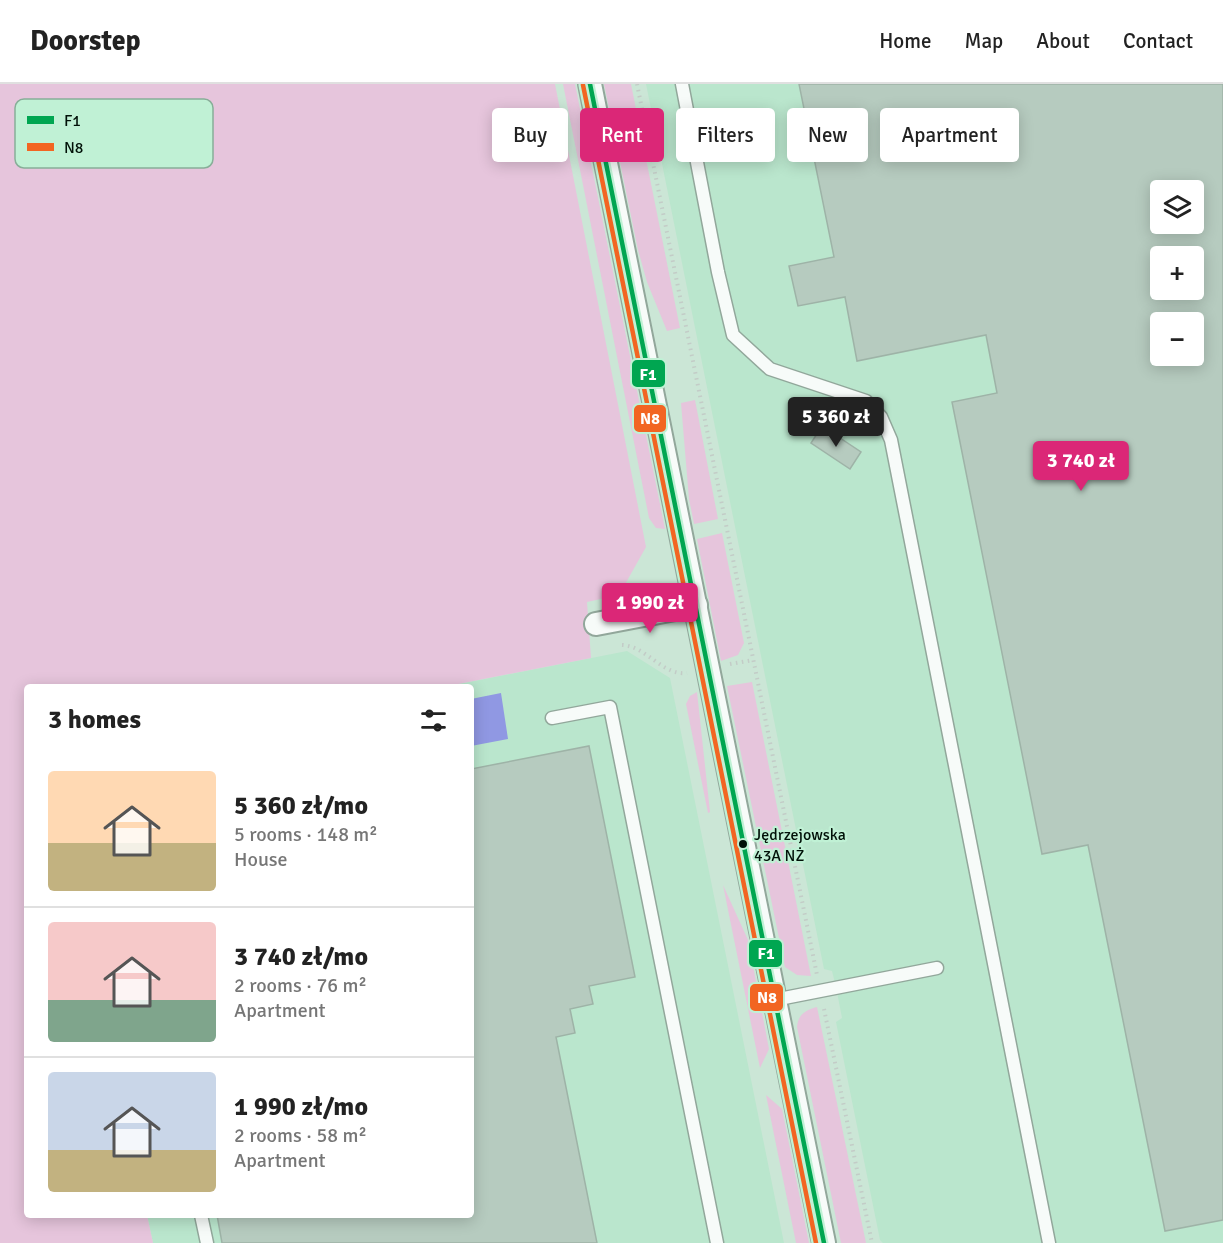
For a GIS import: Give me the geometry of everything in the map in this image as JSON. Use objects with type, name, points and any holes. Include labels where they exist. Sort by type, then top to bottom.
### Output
[{"type":"street","points":[[591,84],[824,1243]]},
{"type":"street","points":[[596,624],[696,604]]},
{"type":"lane","points":[[682,84],[718,272],[733,334],[770,369],[866,401],[881,417],[891,440],[1049,1243]]},
{"type":"lane","points":[[552,718],[610,707],[717,1243]]},
{"type":"lane","points":[[774,1000],[937,968]]},
{"type":"lane","points":[[202,1218],[207,1243]]},
{"type":"path","points":[[637,84],[872,1243]]},
{"type":"path","points":[[615,647],[632,646],[676,673],[694,671]]},
{"type":"path","points":[[722,666],[753,660]]},
{"type":"shaded area","points":[[0,84],[555,84],[560,108],[492,108],[492,162],[568,162],[568,150],[646,547],[619,595],[587,602],[591,658],[458,684],[24,684],[24,1218],[148,1218],[153,1243],[0,1243]]},
{"type":"shaded area","points":[[563,84],[575,84],[580,109],[580,162],[591,162],[665,529],[656,528],[649,518]]},
{"type":"shaded area","points":[[604,84],[631,84],[636,108],[609,108]]},
{"type":"shaded area","points":[[646,84],[1223,84],[1223,1243],[883,1243],[880,1240],[836,1022],[842,1018],[832,971],[824,969],[662,162],[664,162],[664,108],[651,108]]},
{"type":"shaded area","points":[[620,162],[647,162],[680,328],[667,331],[647,282]]},
{"type":"shaded area","points":[[695,400],[718,519],[694,524],[689,499],[681,403]]},
{"type":"shaded area","points":[[722,533],[744,643],[738,655],[721,661],[697,539]]},
{"type":"shaded area","points":[[627,651],[670,678],[784,1243],[153,1243],[148,1218],[474,1218],[474,684],[459,684]]},
{"type":"shaded area","points":[[752,682],[811,976],[797,975],[785,967],[727,686]]},
{"type":"shaded area","points":[[697,692],[710,812],[708,813],[686,704],[690,696]]},
{"type":"shaded area","points":[[723,885],[748,940],[769,1049],[760,1068]]},
{"type":"shaded area","points":[[817,1007],[866,1243],[841,1243],[797,1027],[803,1013]]},
{"type":"shaded area","points":[[766,1095],[782,1109],[809,1243],[796,1243]]},
{"type":"water","points":[[501,693],[508,739],[474,745],[474,698]]},
{"type":"building","points":[[799,84],[1223,84],[1223,1220],[1165,1231],[1088,845],[1042,854],[952,402],[997,393],[986,335],[857,361],[845,297],[798,306],[789,266],[834,257],[815,162],[868,162],[868,108],[804,108]]},
{"type":"building","points":[[822,426],[861,452],[850,469],[811,443]]},
{"type":"building","points":[[589,746],[635,977],[589,986],[593,1004],[570,1009],[575,1033],[556,1037],[597,1243],[222,1243],[218,1218],[474,1218],[474,768]]},
{"type":"transit line","name":"F1","points":[[590,84],[824,1243]]},
{"type":"transit line","name":"N8","points":[[583,85],[816,1243]]},
{"type":"place","name":"Jędrzejowska 43A NŻ","points":[[743,844]]}]
